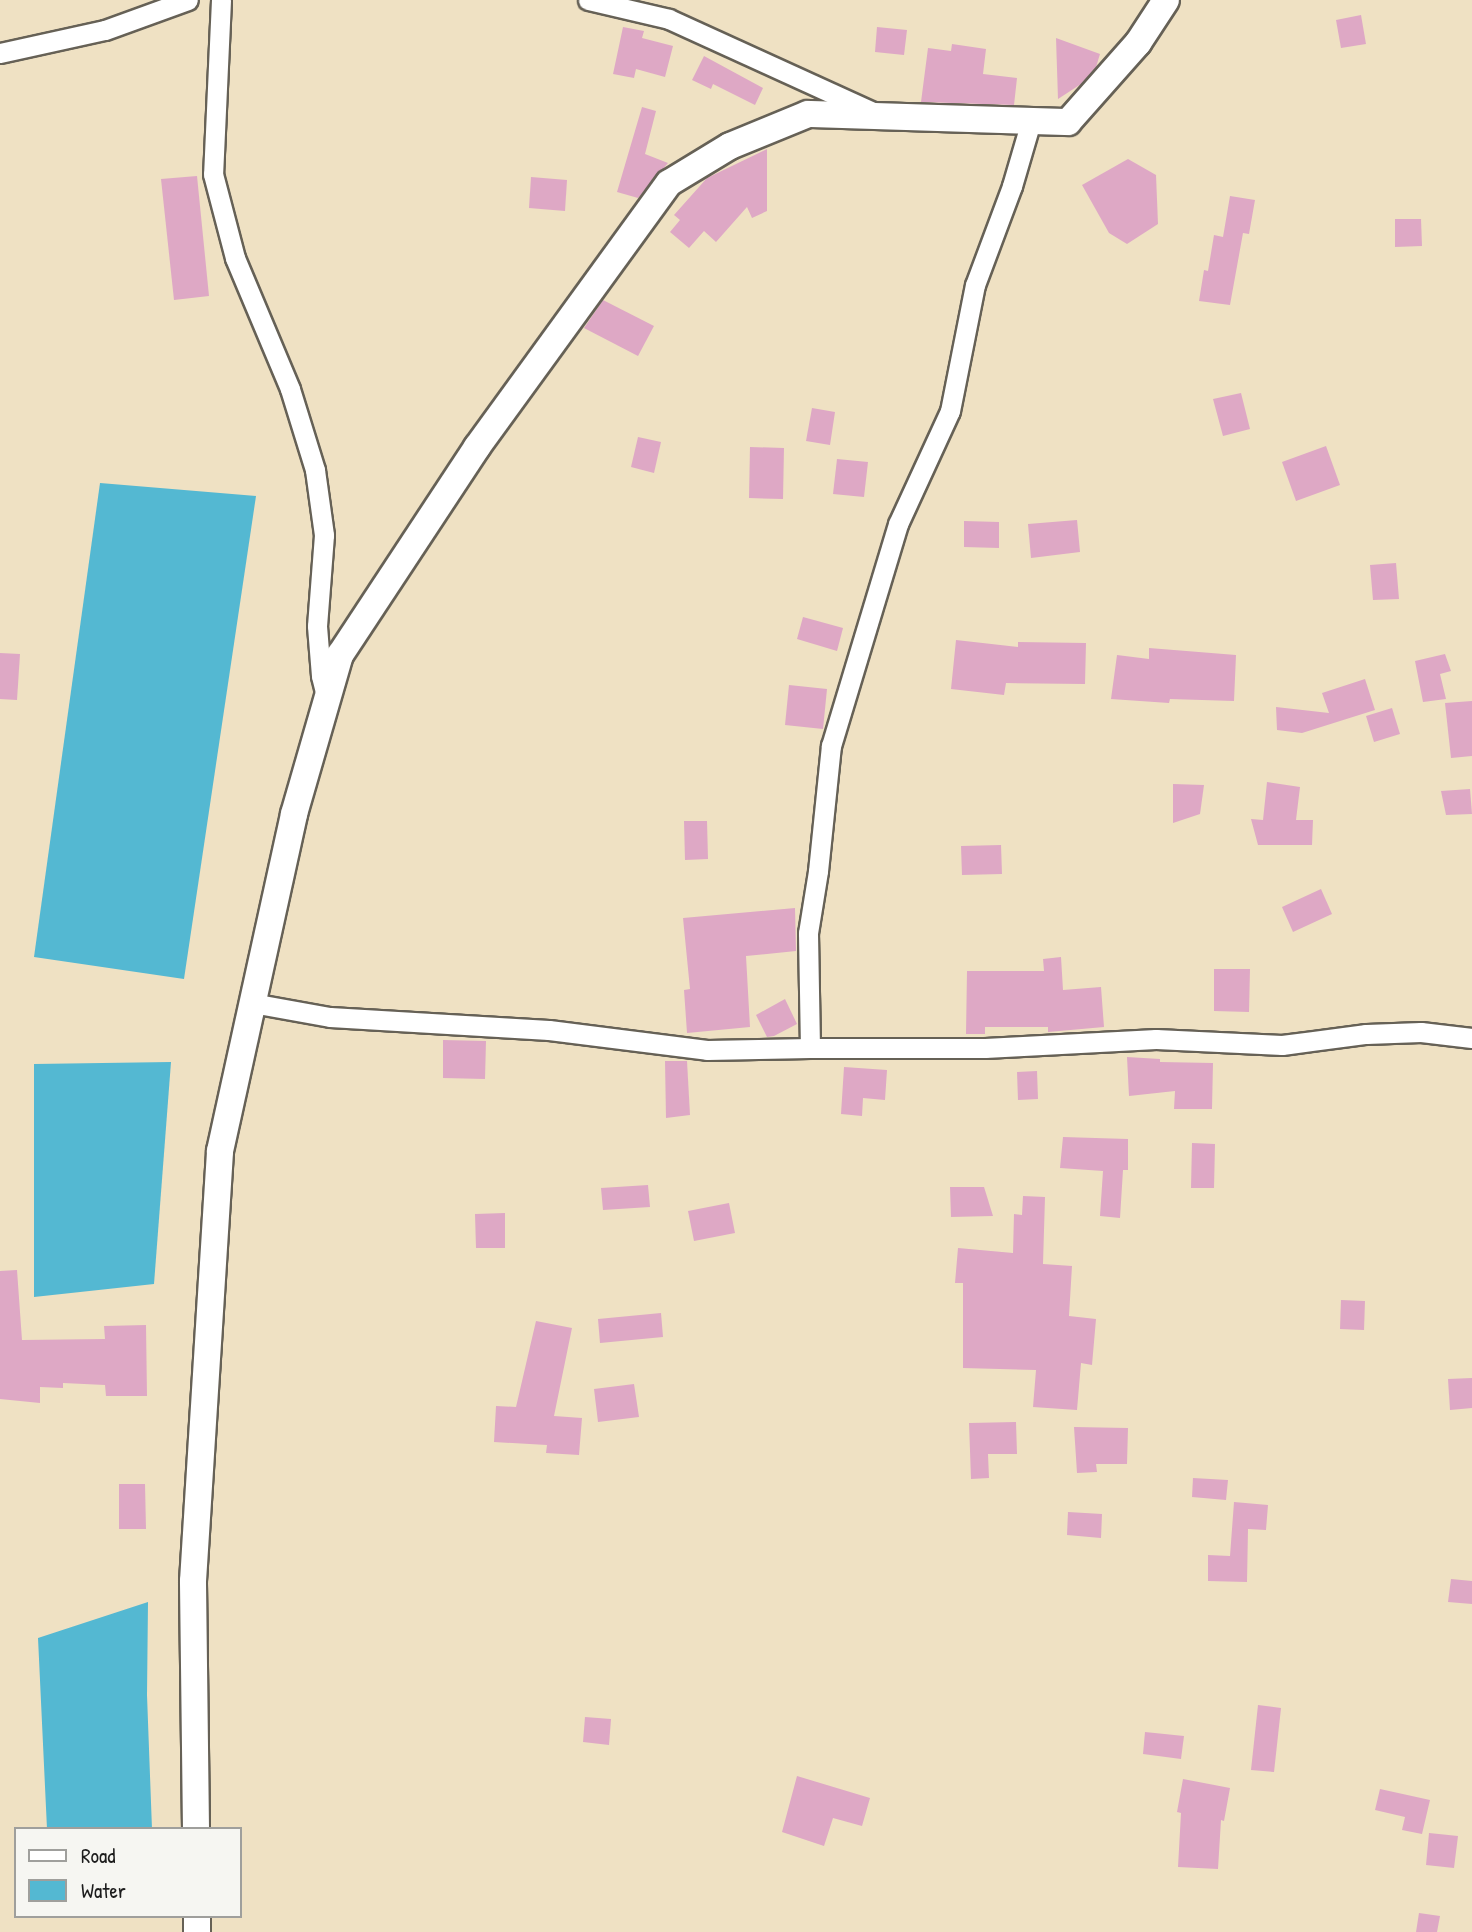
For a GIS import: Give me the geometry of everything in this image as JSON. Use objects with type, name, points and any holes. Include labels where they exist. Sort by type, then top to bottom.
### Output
[{"type":"street","points":[[0,53],[105,30],[188,0]]},
{"type":"street","points":[[221,0],[213,174],[235,258],[290,389],[315,470],[324,535],[317,626],[321,676],[327,701]]},
{"type":"street","points":[[588,0],[669,19],[884,117]]},
{"type":"street","points":[[196,1827],[193,1581],[220,1151],[294,814],[340,655],[477,447],[669,183],[730,146],[808,114],[1068,121],[1138,43],[1166,0]]},
{"type":"street","points":[[810,1048],[807,933],[818,872],[831,746],[898,524],[950,411],[975,285],[1012,186],[1031,121]]},
{"type":"street","points":[[252,1003],[331,1017],[549,1030],[707,1050],[985,1048],[1156,1039],[1282,1045],[1366,1034],[1421,1032],[1472,1038]]},
{"type":"water","points":[[100,483],[256,496],[184,979],[34,957]]},
{"type":"water","points":[[171,1062],[154,1284],[34,1297],[34,1064]]},
{"type":"water","points":[[148,1602],[147,1695],[152,1827],[47,1827],[38,1638]]},
{"type":"building","points":[[1361,15],[1366,44],[1341,48],[1336,20]]},
{"type":"building","points":[[623,27],[644,31],[642,38],[673,46],[665,77],[636,69],[634,78],[613,74]]},
{"type":"building","points":[[877,27],[907,30],[904,55],[875,52]]},
{"type":"building","points":[[1056,38],[1100,54],[1096,67],[1081,84],[1058,99]]},
{"type":"building","points":[[952,44],[986,49],[983,74],[1017,78],[1014,105],[921,102],[928,48],[951,51]]},
{"type":"building","points":[[704,56],[763,88],[755,105],[713,84],[711,89],[692,80]]},
{"type":"building","points":[[642,107],[656,111],[645,154],[668,163],[638,198],[617,192]]},
{"type":"building","points":[[767,149],[767,211],[752,218],[747,207],[716,242],[704,231],[689,248],[670,232],[680,220],[674,215],[707,178]]},
{"type":"building","points":[[1128,159],[1156,175],[1158,224],[1127,244],[1109,233],[1082,185]]},
{"type":"building","points":[[197,176],[209,296],[174,300],[161,179]]},
{"type":"building","points":[[531,177],[567,180],[565,211],[529,208]]},
{"type":"building","points":[[1230,196],[1255,200],[1249,234],[1243,233],[1230,305],[1199,301],[1204,270],[1208,271],[1214,235],[1223,237]]},
{"type":"building","points":[[1395,219],[1421,219],[1422,246],[1395,247]]},
{"type":"building","points":[[603,300],[654,326],[638,356],[584,328]]},
{"type":"building","points":[[1241,393],[1250,429],[1223,436],[1213,399]]},
{"type":"building","points":[[812,408],[835,412],[830,445],[806,441]]},
{"type":"building","points":[[638,437],[661,442],[654,473],[631,467]]},
{"type":"building","points":[[1326,446],[1340,485],[1296,501],[1282,462]]},
{"type":"building","points":[[750,447],[784,448],[783,499],[749,498]]},
{"type":"building","points":[[837,459],[868,462],[864,497],[833,494]]},
{"type":"building","points":[[1077,520],[1080,552],[1031,558],[1028,524]]},
{"type":"building","points":[[964,521],[999,522],[999,548],[964,547]]},
{"type":"building","points":[[1396,563],[1399,599],[1373,600],[1370,565]]},
{"type":"building","points":[[803,617],[843,628],[837,651],[797,639]]},
{"type":"building","points":[[956,640],[1018,647],[1018,642],[1086,643],[1085,684],[1006,683],[1004,695],[951,689]]},
{"type":"building","points":[[1149,648],[1236,655],[1234,701],[1170,699],[1169,703],[1111,699],[1117,655],[1149,659]]},
{"type":"building","points":[[0,653],[20,654],[17,700],[0,699]]},
{"type":"building","points":[[1445,654],[1451,671],[1440,674],[1446,699],[1423,702],[1415,661]]},
{"type":"building","points":[[1365,679],[1375,710],[1302,733],[1277,730],[1276,707],[1329,713],[1322,693]]},
{"type":"building","points":[[789,685],[827,689],[823,729],[785,725]]},
{"type":"building","points":[[1472,701],[1472,756],[1451,758],[1445,703]]},
{"type":"building","points":[[1392,708],[1400,734],[1374,742],[1366,716]]},
{"type":"building","points":[[1267,782],[1300,787],[1296,820],[1313,820],[1312,845],[1258,845],[1251,819],[1263,820]]},
{"type":"building","points":[[1173,784],[1204,785],[1200,814],[1173,823]]},
{"type":"building","points":[[1470,789],[1472,814],[1446,815],[1441,791]]},
{"type":"building","points":[[684,821],[707,821],[708,859],[685,860]]},
{"type":"building","points":[[1001,845],[1002,874],[962,875],[961,846]]},
{"type":"building","points":[[1321,889],[1332,914],[1293,932],[1282,907]]},
{"type":"building","points":[[795,908],[796,951],[746,956],[750,1027],[687,1033],[684,990],[690,989],[683,918]]},
{"type":"building","points":[[1061,957],[1063,990],[1101,987],[1104,1027],[1048,1032],[1048,1027],[985,1027],[985,1034],[966,1034],[967,971],[1044,971],[1043,959]]},
{"type":"building","points":[[1214,969],[1250,969],[1249,1012],[1214,1011]]},
{"type":"building","points":[[785,999],[797,1024],[767,1037],[756,1015]]},
{"type":"building","points":[[443,1040],[486,1041],[485,1079],[443,1078]]},
{"type":"building","points":[[1127,1057],[1160,1059],[1160,1062],[1213,1063],[1212,1109],[1174,1109],[1175,1091],[1129,1096]]},
{"type":"building","points":[[665,1061],[687,1061],[690,1115],[666,1118]]},
{"type":"building","points":[[844,1067],[887,1070],[885,1100],[863,1098],[862,1116],[841,1114]]},
{"type":"building","points":[[1037,1071],[1038,1099],[1018,1100],[1017,1072]]},
{"type":"building","points":[[1063,1137],[1128,1139],[1128,1170],[1123,1170],[1120,1218],[1100,1216],[1103,1171],[1060,1168]]},
{"type":"building","points":[[1192,1143],[1215,1144],[1214,1188],[1191,1188]]},
{"type":"building","points":[[648,1185],[650,1207],[603,1210],[601,1188]]},
{"type":"building","points":[[950,1187],[984,1187],[993,1216],[951,1217]]},
{"type":"building","points":[[1023,1196],[1045,1197],[1043,1264],[1072,1266],[1069,1316],[1096,1319],[1092,1365],[1081,1363],[1077,1410],[1033,1407],[1036,1370],[963,1368],[963,1283],[955,1283],[958,1248],[1013,1253],[1014,1214],[1022,1215]]},
{"type":"building","points":[[729,1203],[735,1233],[694,1241],[688,1211]]},
{"type":"building","points":[[505,1213],[505,1248],[476,1248],[475,1214]]},
{"type":"building","points":[[17,1270],[22,1340],[105,1339],[104,1326],[146,1325],[147,1396],[106,1396],[105,1385],[63,1383],[63,1388],[40,1387],[40,1403],[0,1399],[0,1271]]},
{"type":"building","points":[[1341,1300],[1365,1301],[1364,1330],[1340,1329]]},
{"type":"building","points":[[661,1313],[663,1337],[600,1343],[598,1319]]},
{"type":"building","points":[[536,1321],[572,1328],[554,1416],[582,1418],[579,1455],[546,1453],[547,1445],[494,1442],[496,1406],[516,1407]]},
{"type":"building","points":[[1472,1378],[1472,1408],[1450,1410],[1448,1379]]},
{"type":"building","points":[[634,1384],[639,1417],[598,1422],[594,1389]]},
{"type":"building","points":[[1016,1422],[1017,1454],[988,1454],[989,1478],[971,1479],[969,1423]]},
{"type":"building","points":[[1074,1427],[1128,1428],[1127,1464],[1096,1464],[1097,1472],[1077,1473]]},
{"type":"building","points":[[1193,1478],[1228,1480],[1226,1500],[1192,1497]]},
{"type":"building","points":[[119,1484],[145,1484],[146,1529],[119,1529]]},
{"type":"building","points":[[1234,1502],[1268,1505],[1266,1530],[1248,1529],[1247,1582],[1208,1581],[1208,1555],[1230,1556]]},
{"type":"building","points":[[1068,1512],[1102,1514],[1101,1538],[1067,1535]]},
{"type":"building","points":[[1451,1579],[1472,1581],[1472,1604],[1448,1602]]},
{"type":"building","points":[[1258,1705],[1281,1708],[1274,1772],[1251,1770]]},
{"type":"building","points":[[585,1717],[611,1719],[609,1745],[583,1742]]},
{"type":"building","points":[[1145,1732],[1184,1736],[1181,1759],[1143,1754]]},
{"type":"building","points":[[797,1776],[870,1798],[862,1826],[833,1818],[824,1846],[782,1832]]},
{"type":"building","points":[[1183,1779],[1230,1788],[1224,1821],[1221,1820],[1218,1869],[1178,1867],[1181,1813],[1177,1812]]},
{"type":"building","points":[[1380,1789],[1430,1800],[1422,1834],[1402,1830],[1405,1817],[1375,1810]]},
{"type":"building","points":[[1429,1833],[1458,1836],[1454,1868],[1426,1865]]},
{"type":"building","points":[[1419,1913],[1440,1916],[1437,1932],[1416,1932]]}]
